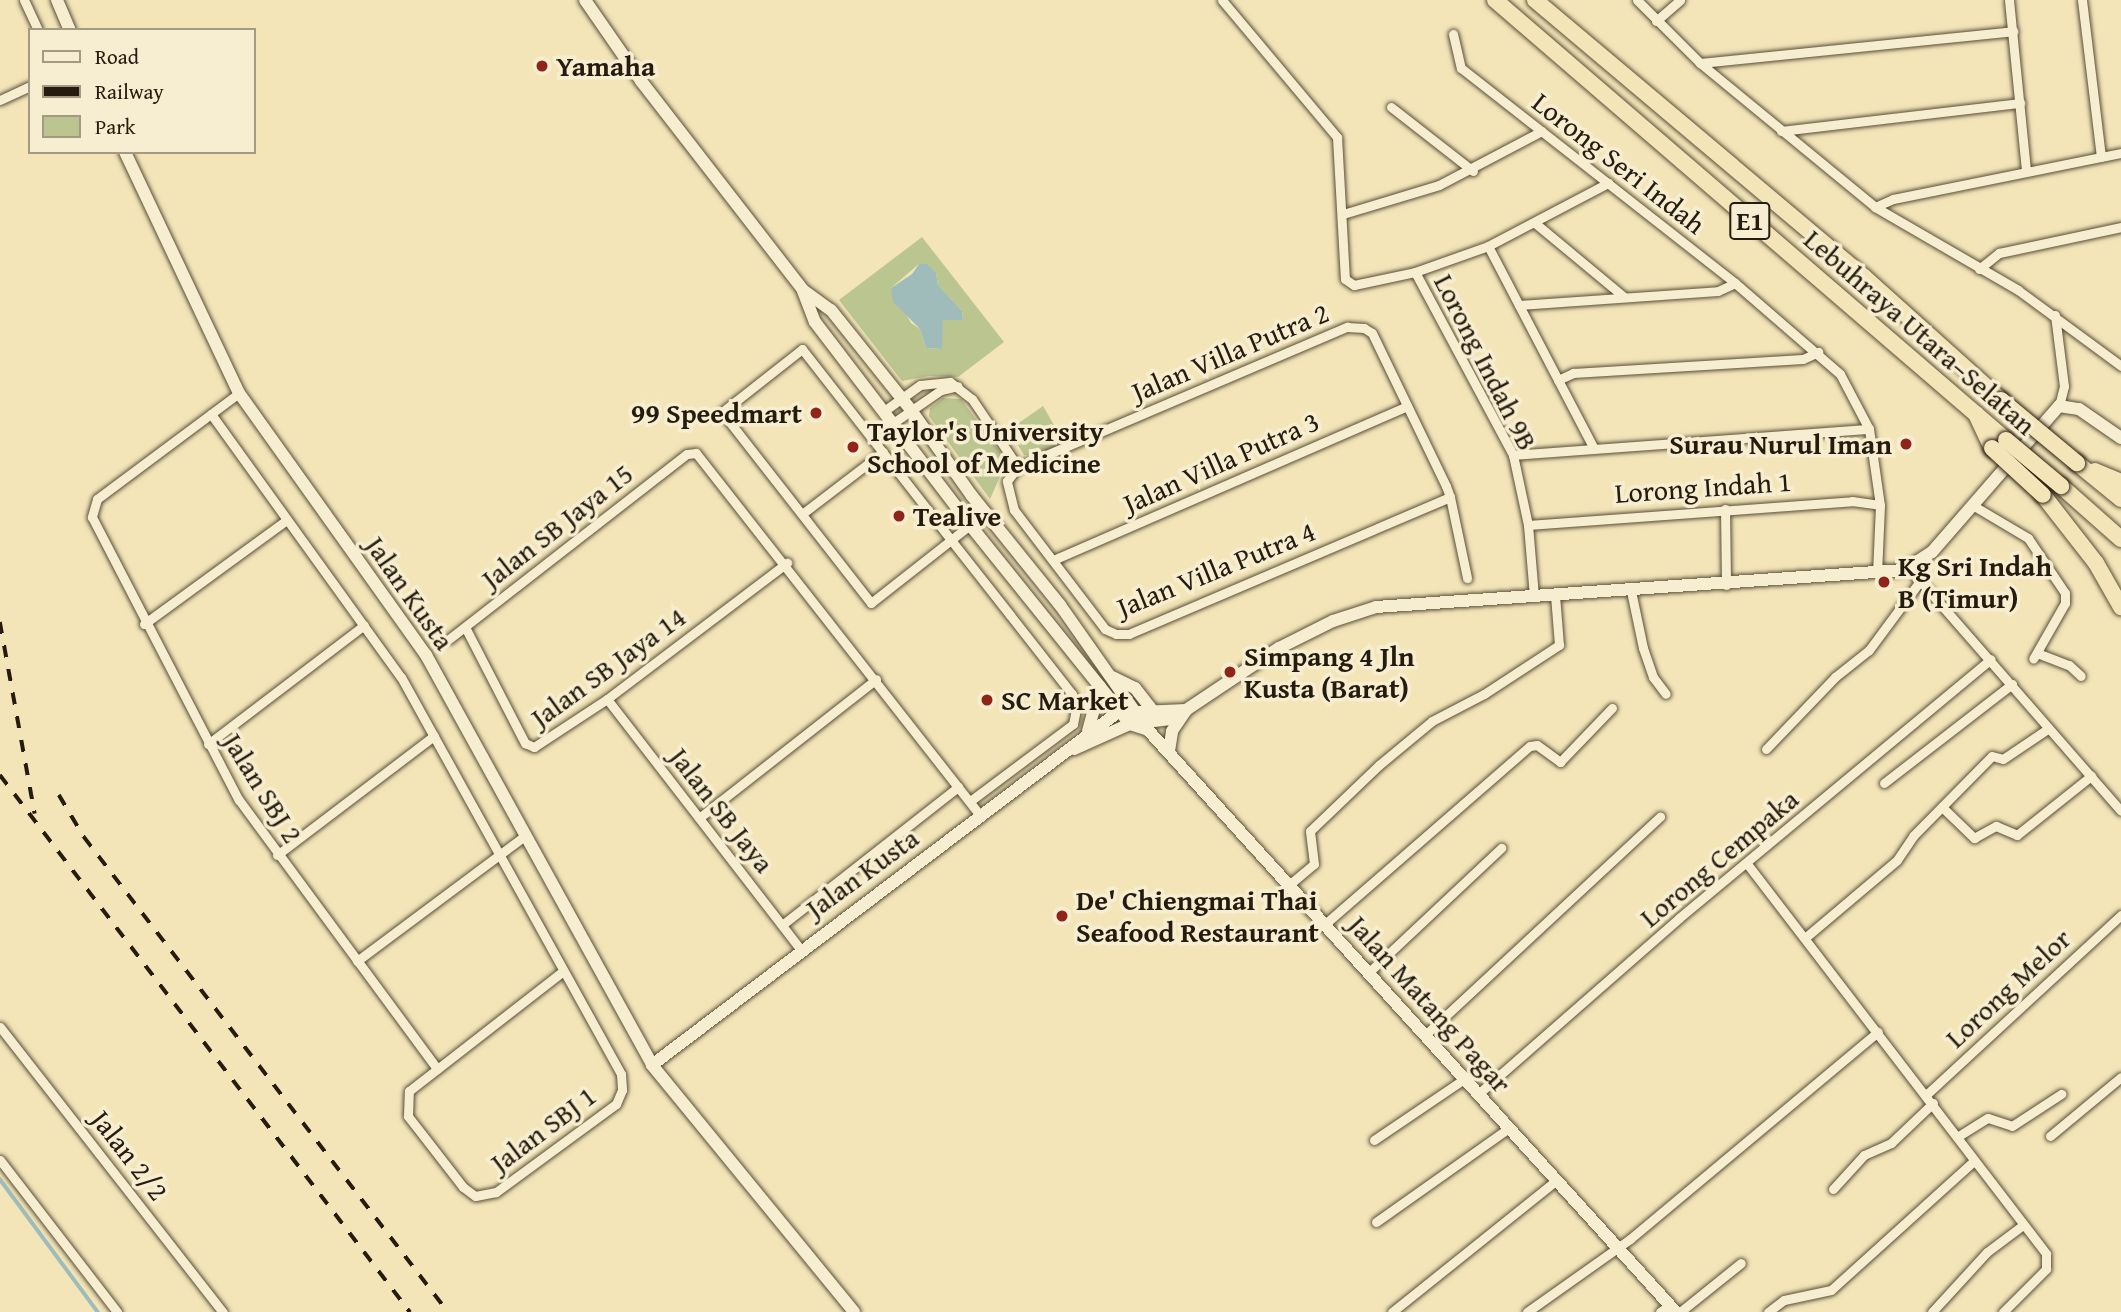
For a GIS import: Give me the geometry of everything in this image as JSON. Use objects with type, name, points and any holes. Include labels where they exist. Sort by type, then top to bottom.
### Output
[{"type":"highway","name":"Lebuhraya Utara–Selatan","points":[[1495,0],[1976,414],[1999,444],[2061,486],[2121,539]]},
{"type":"highway","name":"Lebuhraya Utara–Selatan","points":[[1535,0],[1864,277],[2001,400],[2121,499]]},
{"type":"highway","points":[[1999,444],[2096,563],[2121,607]]},
{"type":"highway","points":[[2077,463],[2121,482]]},
{"type":"street","points":[[24,0],[37,28]]},
{"type":"street","points":[[57,0],[69,28]]},
{"type":"street","points":[[585,0],[641,81],[803,290],[831,310],[911,410],[972,496],[1060,605]]},
{"type":"street","points":[[1222,0],[1337,137],[1345,279],[1366,286],[1488,246],[1608,183]]},
{"type":"street","points":[[1637,0],[1700,63],[1875,207],[2055,315],[2121,366]]},
{"type":"street","points":[[1656,21],[1680,0]]},
{"type":"street","points":[[2009,0],[2026,171]]},
{"type":"street","points":[[2082,0],[2101,157]]},
{"type":"street","points":[[1700,63],[2013,31]]},
{"type":"street","name":"Lorong Seri Indah","points":[[1453,34],[1461,68],[1735,283],[1818,352],[1840,374],[1869,429],[1880,505],[1877,573]]},
{"type":"street","points":[[0,100],[28,87]]},
{"type":"street","points":[[1782,131],[2020,103]]},
{"type":"street","points":[[1391,107],[1473,171]]},
{"type":"street","points":[[1343,214],[1473,171],[1542,131]]},
{"type":"street","points":[[1875,207],[1893,199],[2121,153]]},
{"type":"street","name":"Jalan Kusta","points":[[126,154],[239,393],[426,655],[652,1065],[854,1312]]},
{"type":"street","points":[[1535,223],[1624,297]]},
{"type":"street","points":[[1979,270],[1999,253],[2121,227]]},
{"type":"street","points":[[1488,246],[1593,447]]},
{"type":"street","name":"Lorong Indah 9B","points":[[1415,272],[1513,454],[1528,524],[1534,597]]},
{"type":"street","points":[[1520,304],[1718,290],[1735,283]]},
{"type":"street","points":[[803,290],[815,322],[970,525],[1130,724],[1183,714],[1279,648],[1343,618],[1376,607],[1631,591],[1877,573],[1909,568],[1932,552],[2059,406],[2064,386],[2055,315]]},
{"type":"street","name":"Jalan Villa Putra 2","points":[[1018,467],[1347,327],[1372,333],[1450,497],[1468,578]]},
{"type":"street","points":[[970,525],[951,540],[871,603],[722,412],[803,349],[951,540],[1072,694],[1076,709],[1073,724],[970,801]]},
{"type":"street","points":[[1558,380],[1573,373],[1803,359],[1818,352]]},
{"type":"street","points":[[884,411],[901,398],[937,380],[958,386],[972,399],[1018,467]]},
{"type":"street","points":[[893,423],[941,390],[958,386]]},
{"type":"street","points":[[239,393],[211,414],[285,521],[401,677],[562,972],[437,1069]]},
{"type":"street","name":"Jalan Villa Putra 3","points":[[1053,561],[1407,406]]},
{"type":"street","points":[[2059,406],[2079,409],[2121,438]]},
{"type":"street","name":"Jalan SBJ 2","points":[[211,414],[91,506],[92,517],[144,624],[208,744],[277,855],[437,1069]]},
{"type":"street","points":[[1513,454],[1869,429]]},
{"type":"street","points":[[802,514],[883,452]]},
{"type":"street","name":"Jalan SB Jaya 15","points":[[449,639],[687,454],[696,453],[787,564]]},
{"type":"street","name":"Jalan Villa Putra 4","points":[[1018,467],[1010,474],[1007,491],[1014,510],[1105,629],[1129,634],[1450,497]]},
{"type":"street","name":"Lorong Indah 1","points":[[1528,524],[1852,501],[1880,505]]},
{"type":"street","points":[[1974,506],[2028,538],[2065,593],[2065,603],[2035,656],[2081,676]]},
{"type":"street","points":[[1724,509],[1726,584]]},
{"type":"street","points":[[144,624],[285,521]]},
{"type":"street","points":[[787,564],[981,816]]},
{"type":"street","name":"Jalan SB Jaya 14","points":[[465,627],[527,746],[537,746],[607,699],[787,564]]},
{"type":"street","points":[[1909,568],[2121,811]]},
{"type":"street","points":[[1766,749],[1835,677],[1869,650],[1920,581]]},
{"type":"street","points":[[1631,591],[1646,657],[1666,694]]},
{"type":"street","points":[[1290,884],[1314,864],[1310,831],[1379,765],[1432,721],[1484,694],[1559,645],[1555,595]]},
{"type":"street","points":[[1052,628],[1050,606],[1060,605]]},
{"type":"street","name":"Jalan Matang Pagar","points":[[1060,605],[1111,677],[1135,688],[1147,719],[1169,751],[1617,1246],[1671,1310]]},
{"type":"street","points":[[208,744],[364,625]]},
{"type":"street","name":"Lorong Cempaka","points":[[1478,1095],[1679,918],[1748,865],[1991,659]]},
{"type":"street","points":[[699,818],[876,680]]},
{"type":"street","points":[[1884,783],[2012,684]]},
{"type":"street","points":[[1086,734],[1098,708],[1100,687]]},
{"type":"street","name":"Jalan SB Jaya","points":[[607,699],[800,949]]},
{"type":"street","points":[[1325,924],[1530,746],[1537,745],[1560,762],[1612,708]]},
{"type":"street","points":[[1121,712],[1147,719]]},
{"type":"street","name":"Jalan Kusta","points":[[652,1065],[800,949],[1070,750],[1086,734],[1121,712]]},
{"type":"street","points":[[1169,751],[1183,714]]},
{"type":"street","name":"Jalan Kusta","points":[[1070,750],[1130,724]]},
{"type":"street","points":[[1806,937],[1897,860],[1942,807],[1992,756],[2003,759],[2049,728]]},
{"type":"street","points":[[277,855],[434,736]]},
{"type":"street","points":[[1942,807],[1974,838],[1996,826],[2017,835],[2091,776]]},
{"type":"street","points":[[999,779],[1011,794]]},
{"type":"street","points":[[782,925],[958,787]]},
{"type":"street","points":[[1425,1035],[1660,817]]},
{"type":"street","points":[[357,961],[526,835]]},
{"type":"street","points":[[1368,973],[1501,848]]},
{"type":"street","points":[[1748,865],[1927,1094],[2048,1262],[2046,1269],[2003,1312]]},
{"type":"street","name":"Lorong Melor","points":[[1927,1094],[2121,915]]},
{"type":"street","name":"Jalan SBJ 1","points":[[437,1069],[410,1091],[406,1103],[408,1116],[463,1187],[482,1197],[496,1192],[616,1104],[622,1090],[621,1074],[562,972]]},
{"type":"street","name":"Jalan 2/2","points":[[0,1027],[223,1312]]},
{"type":"street","points":[[1527,1312],[1617,1246],[1878,1032]]},
{"type":"street","points":[[2050,1136],[2121,1077]]},
{"type":"street","points":[[1374,1140],[1464,1079]]},
{"type":"street","points":[[1957,1137],[1989,1118],[2012,1126],[2061,1094]]},
{"type":"street","points":[[1833,1189],[1864,1155],[1891,1143],[1933,1103]]},
{"type":"street","points":[[1376,1222],[1509,1128]]},
{"type":"street","points":[[0,1160],[117,1312]]},
{"type":"street","points":[[1768,1312],[1784,1300],[1831,1290],[1974,1161]]},
{"type":"street","points":[[1392,1312],[1557,1180]]},
{"type":"street","points":[[1932,1312],[1987,1252],[2023,1224]]},
{"type":"street","points":[[1671,1310],[1741,1263]]},
{"type":"green space","points":[[922,237],[1004,342],[958,377],[929,376],[902,381],[839,300]],"holes":[[[919,264],[936,273],[938,285],[962,311],[963,320],[943,319],[941,349],[926,348],[920,329],[911,323],[891,288]]]},
{"type":"green space","points":[[943,398],[961,399],[1000,452],[1002,472],[990,499],[929,416],[930,408]]},
{"type":"green space","points":[[1043,406],[1065,444],[1037,456],[1024,455],[1009,430]]},
{"type":"water","points":[[919,264],[927,264],[936,273],[938,285],[962,311],[963,320],[943,320],[942,349],[926,348],[920,329],[893,302],[891,288],[912,274]]},
{"type":"waterway","points":[[0,1179],[98,1312]]},
{"type":"railway","points":[[0,622],[35,814]]},
{"type":"railway","points":[[0,775],[410,1312]]},
{"type":"railway","points":[[59,795],[84,837],[448,1312]]},
{"type":"place","name":"Yamaha","points":[[542,66]]},
{"type":"place","name":"99 Speedmart","points":[[816,413]]},
{"type":"place","name":"Surau Nurul Iman","points":[[1906,444]]},
{"type":"place","name":"Taylor's University School of Medicine","points":[[853,447]]},
{"type":"place","name":"Tealive","points":[[899,516]]},
{"type":"place","name":"Kg Sri Indah B (Timur)","points":[[1884,582]]},
{"type":"place","name":"Simpang 4 Jln Kusta (Barat)","points":[[1230,672]]},
{"type":"place","name":"SC Market","points":[[987,700]]},
{"type":"place","name":"De' Chiengmai Thai Seafood Restaurant","points":[[1062,916]]}]
